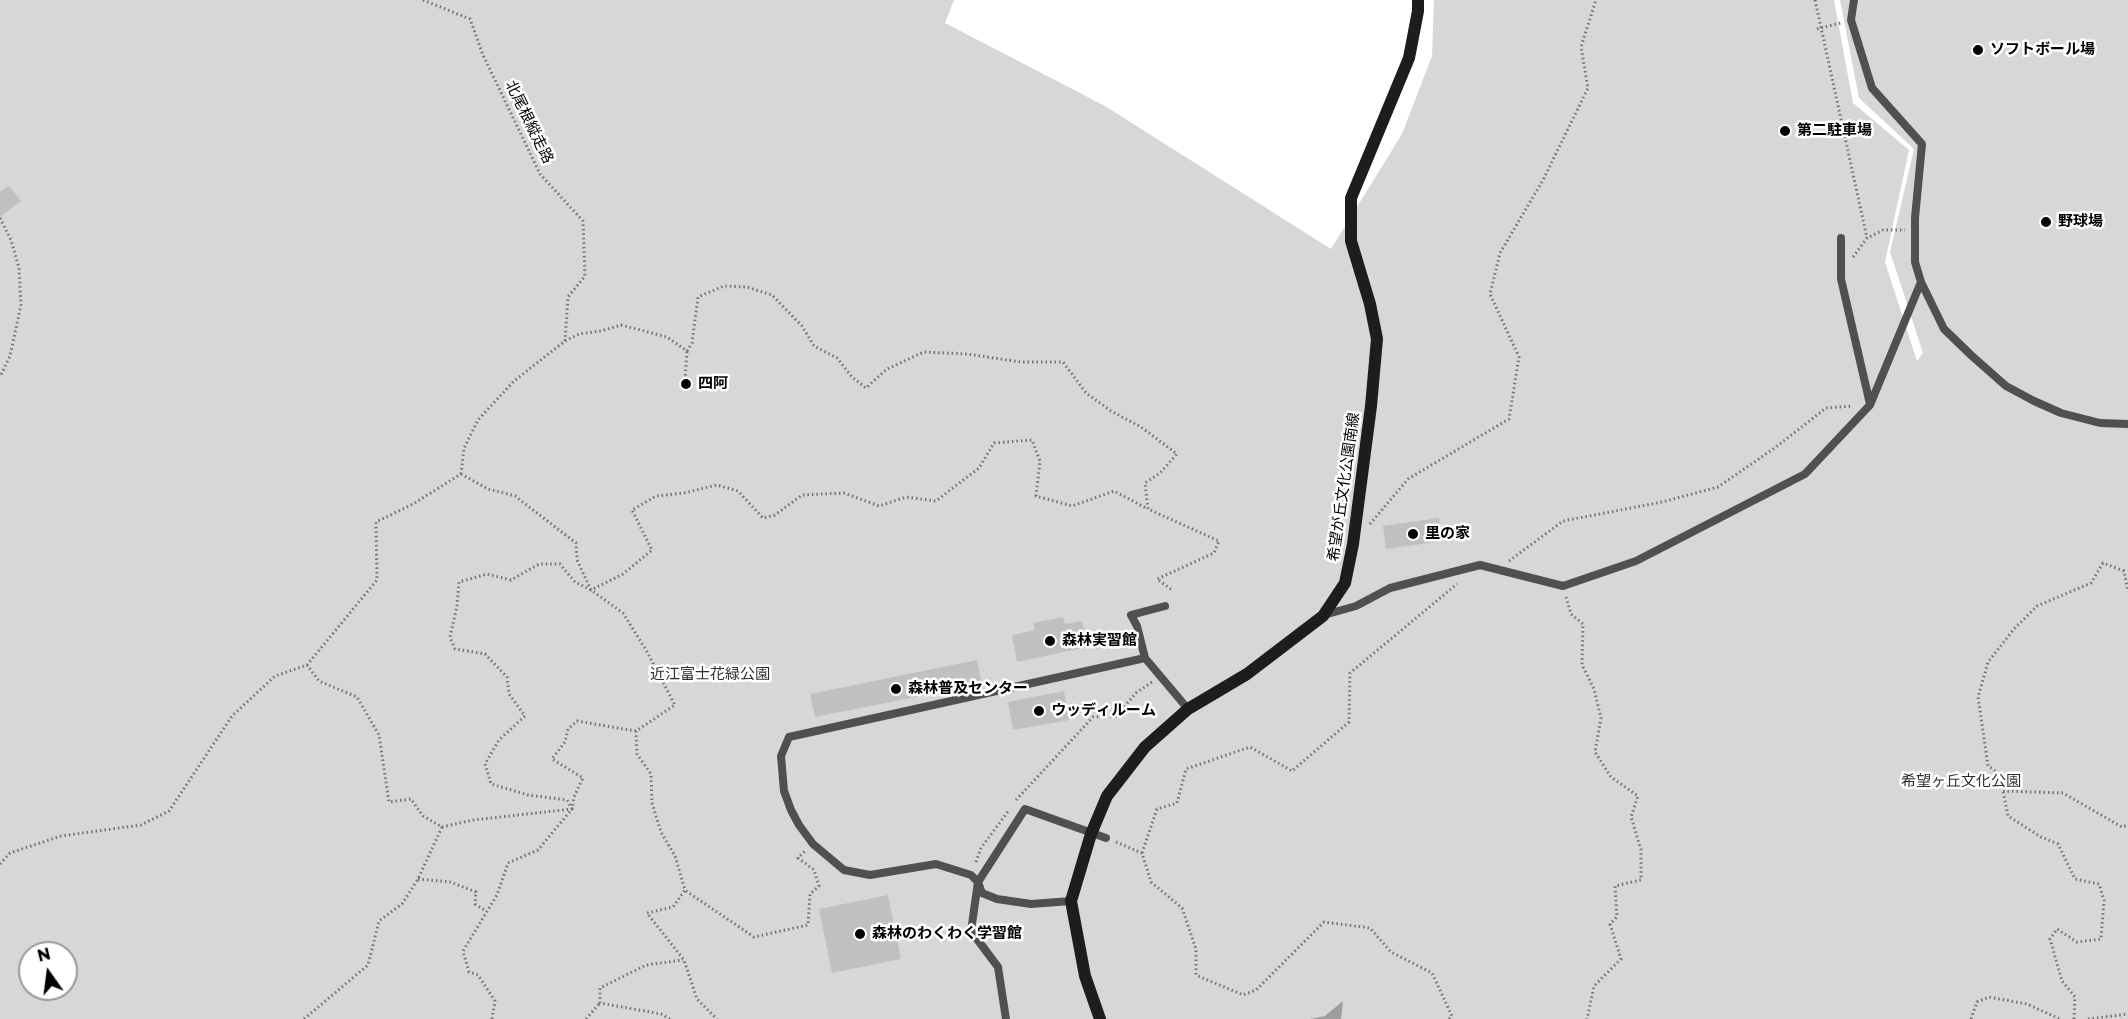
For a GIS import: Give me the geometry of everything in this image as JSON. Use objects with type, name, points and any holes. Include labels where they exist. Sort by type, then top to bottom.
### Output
[{"type":"main road","name":"希望が丘文化公園南線","points":[[1100,1019],[1085,976],[1071,901],[1091,834],[1107,796],[1145,747],[1188,710],[1247,674],[1323,616],[1345,583],[1353,544],[1371,406],[1377,339],[1370,304],[1351,241],[1351,198],[1409,58],[1418,0]]},
{"type":"lane","points":[[1854,0],[1851,20],[1872,88],[1922,144],[1915,230],[1915,262],[1921,282],[1944,328],[2006,386],[2061,413],[2100,423],[2128,424]]},
{"type":"lane","points":[[1841,238],[1841,279],[1870,405]]},
{"type":"lane","points":[[1323,616],[1356,606],[1390,588],[1480,565],[1563,586],[1636,561],[1805,474],[1870,405],[1921,282]]},
{"type":"lane","points":[[1165,606],[1131,615],[1137,626],[1145,658],[1159,678],[1188,710]]},
{"type":"lane","points":[[1071,901],[1053,904],[1019,904],[982,893],[978,882],[971,875],[936,864],[870,875],[844,870],[813,844],[799,825],[784,791],[781,756],[789,737],[1145,658]]},
{"type":"lane","points":[[1006,1019],[998,967],[971,931],[978,882],[1025,809],[1106,838]]},
{"type":"path","name":"北尾根縦走路","points":[[423,0],[470,19],[483,55],[540,174],[583,221],[585,276],[568,297],[565,341]]},
{"type":"path","points":[[1353,544],[1408,479],[1509,419],[1519,357],[1490,294],[1500,253],[1543,180],[1588,88],[1581,47],[1596,0]]},
{"type":"path","points":[[1815,0],[1819,28],[1867,238]]},
{"type":"path","points":[[1819,28],[1851,20]]},
{"type":"path","points":[[0,218],[11,240],[19,268],[21,305],[10,356],[0,376]]},
{"type":"path","points":[[1841,279],[1867,238],[1883,230],[1915,230]]},
{"type":"path","points":[[685,380],[687,351],[692,343],[698,297],[724,286],[747,287],[772,295],[802,326],[814,345],[837,358],[852,377],[866,388],[887,369],[924,352],[967,354],[1021,362],[1063,362],[1086,393],[1111,411],[1141,427],[1177,454],[1160,473],[1146,483],[1148,509]]},
{"type":"path","points":[[461,474],[464,448],[478,420],[514,381],[565,341],[579,334],[621,325],[667,337],[687,351]]},
{"type":"path","points":[[1498,569],[1563,521],[1662,502],[1719,487],[1826,408],[1870,405]]},
{"type":"path","points":[[591,590],[623,574],[652,550],[632,510],[656,496],[684,493],[717,485],[738,491],[763,518],[775,515],[802,495],[844,493],[879,506],[906,497],[936,501],[978,468],[994,443],[1032,440],[1040,461],[1036,496],[1072,506],[1114,491],[1219,542],[1214,553],[1157,579],[1172,590]]},
{"type":"path","points":[[461,474],[488,489],[516,496],[576,543],[577,560],[591,590]]},
{"type":"path","points":[[0,864],[10,853],[61,836],[141,825],[169,811],[232,716],[275,676],[307,665],[377,580],[376,522],[413,504],[461,474]]},
{"type":"path","points":[[2072,1019],[2076,1001],[2062,981],[2050,939],[2058,929],[2077,942],[2102,939],[2104,900],[2098,884],[2075,879],[2058,844],[2008,816],[2003,791],[2004,777],[1988,766],[1978,698],[1988,662],[2014,629],[2037,606],[2091,583],[2103,563],[2124,572],[2128,592]]},
{"type":"path","points":[[492,1019],[495,1001],[478,975],[470,972],[463,951],[497,895],[508,863],[538,850],[572,809],[574,797],[584,778],[552,759],[566,742],[568,729],[577,721],[636,731],[675,705],[646,650],[623,613],[591,590],[575,582],[560,564],[538,564],[511,580],[488,574],[459,582],[457,606],[450,636],[455,649],[485,654],[507,677],[509,694],[525,716],[499,740],[485,764],[491,784],[528,795],[567,800],[572,809]]},
{"type":"path","points":[[1449,1019],[1452,1016],[1432,973],[1391,952],[1370,928],[1324,922],[1256,990],[1243,995],[1196,975],[1196,949],[1182,908],[1151,882],[1142,852],[1157,809],[1177,803],[1186,769],[1250,747],[1292,771],[1349,722],[1350,673],[1480,565]]},
{"type":"path","points":[[1563,586],[1571,614],[1583,624],[1582,665],[1594,689],[1601,718],[1595,752],[1611,777],[1638,796],[1630,817],[1641,850],[1641,880],[1615,886],[1617,917],[1610,924],[1621,958],[1594,986],[1587,1019]]},
{"type":"path","points":[[307,665],[319,681],[357,697],[379,735],[388,802],[411,799],[423,816],[442,827],[473,820],[572,809]]},
{"type":"path","points":[[1016,800],[1093,717],[1116,716],[1136,693],[1159,678]]},
{"type":"path","points":[[636,731],[637,754],[651,774],[652,803],[661,831],[675,855],[686,890],[754,937],[808,925],[810,894],[819,886],[814,870],[798,858],[813,844]]},
{"type":"path","points":[[2003,791],[2063,793],[2122,826],[2128,825]]},
{"type":"path","points":[[971,875],[981,848],[1009,810]]},
{"type":"path","points":[[304,1019],[368,965],[379,921],[402,904],[418,879],[442,827]]},
{"type":"path","points":[[1106,838],[1142,852]]},
{"type":"path","points":[[418,879],[450,882],[476,892],[475,904],[486,912]]},
{"type":"path","points":[[686,890],[673,907],[647,913],[684,960],[697,999],[717,1019]]},
{"type":"path","points":[[586,1019],[600,1003],[600,988],[646,965],[684,960]]},
{"type":"path","points":[[1971,1019],[1977,1002],[1989,997],[2027,1004],[2060,1019]]},
{"type":"path","points":[[600,1003],[661,1014],[670,1019]]},
{"type":"path","points":[[2088,1019],[2128,1014]]},
{"type":"green space","points":[[0,0],[954,0],[945,23],[1105,106],[1331,249],[1402,134],[1432,56],[1434,0],[1834,0],[1853,103],[1909,150],[1885,262],[1917,361],[1923,353],[1890,252],[1914,149],[1859,98],[1840,0],[2128,0],[2128,1019],[0,1019]]},
{"type":"shaded area","points":[[1343,1001],[1341,1019],[1310,1019],[1325,1016]]},
{"type":"building","points":[[9,186],[21,201],[0,217],[0,192]]},
{"type":"building","name":"里の家","points":[[1439,518],[1443,541],[1386,549],[1383,526]]},
{"type":"building","name":"森林実習館","points":[[1063,617],[1065,624],[1082,621],[1088,647],[1017,662],[1012,635],[1035,630],[1033,623]]},
{"type":"building","name":"森林普及センター","points":[[977,660],[982,684],[815,717],[810,694]]},
{"type":"building","name":"ウッディルーム","points":[[1064,691],[1069,720],[1013,730],[1008,702]]},
{"type":"building","name":"森林のわくわく学習館","points":[[888,895],[901,959],[832,973],[819,909]]},
{"type":"place","name":"ソフトボール場","points":[[1978,50]]},
{"type":"place","name":"第二駐車場","points":[[1785,131]]},
{"type":"place","name":"野球場","points":[[2046,222]]},
{"type":"place","name":"四阿","points":[[686,384]]},
{"type":"place","name":"里の家","points":[[1413,534]]},
{"type":"place","name":"森林実習館","points":[[1050,641]]},
{"type":"place","name":"森林普及センター","points":[[896,689]]},
{"type":"place","name":"ウッディルーム","points":[[1039,711]]},
{"type":"place","name":"森林のわくわく学習館","points":[[860,934]]},
{"type":"park label","name":"近江富士花緑公園","points":[[710,675]]},
{"type":"park label","name":"希望ヶ丘文化公園","points":[[1961,782]]}]
